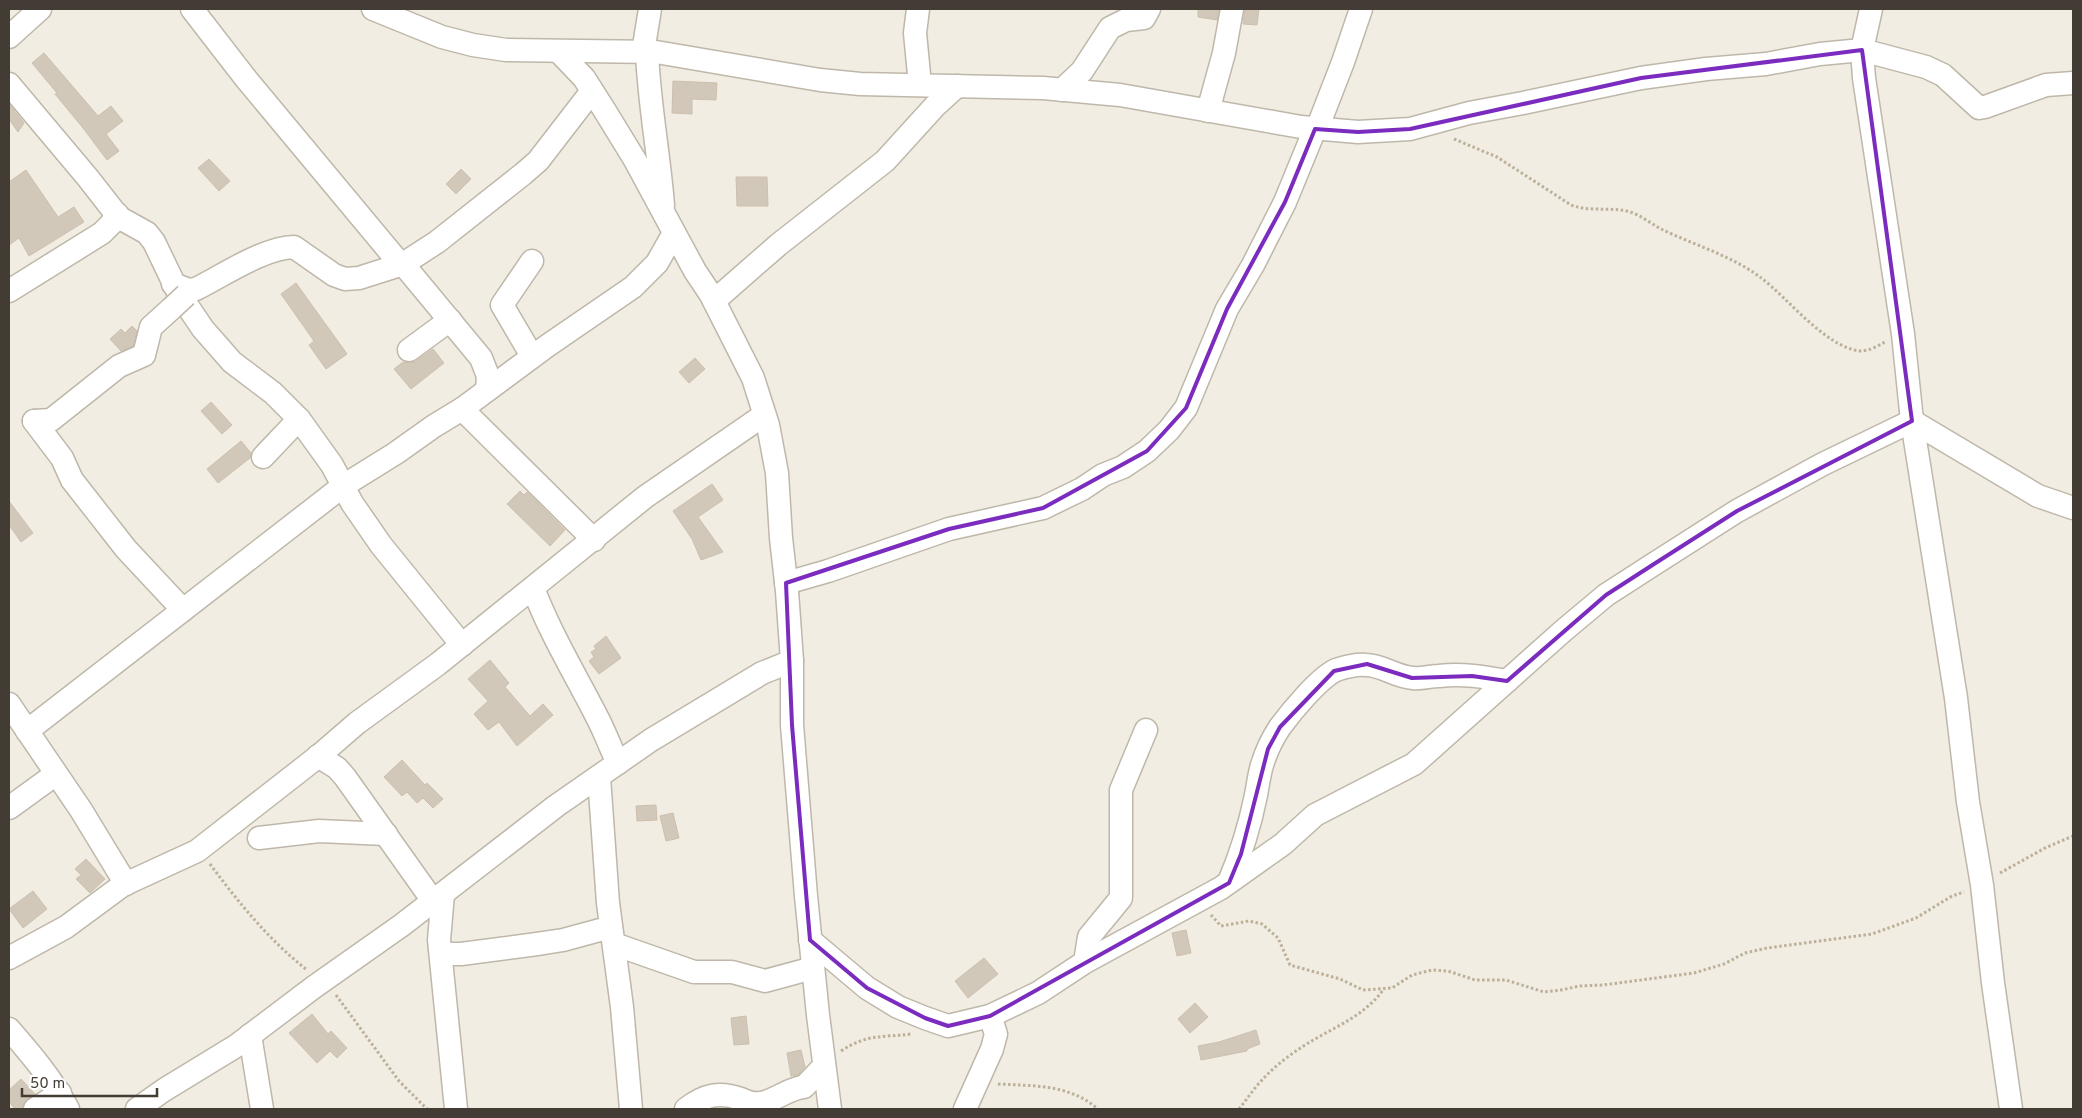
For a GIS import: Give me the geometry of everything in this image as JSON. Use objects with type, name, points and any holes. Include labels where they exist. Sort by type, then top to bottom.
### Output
[{"type":"street","points":[[9,37],[40,9]]},
{"type":"street","points":[[192,9],[247,80],[481,358],[488,376],[487,390]]},
{"type":"street","points":[[373,9],[442,37],[472,46],[506,50],[559,52],[645,52],[732,64],[820,80],[860,84],[1062,90],[1120,95],[1316,129],[1358,132],[1410,128],[1469,113],[1641,78],[1706,69],[1766,64],[1820,54],[1862,50],[1926,67],[1943,75],[1979,108],[1985,108],[2046,85],[2073,83]]},
{"type":"street","points":[[27,731],[343,486],[462,409],[532,356],[634,287],[649,272],[665,251],[669,224],[649,96],[645,52],[650,9]]},
{"type":"street","points":[[918,9],[915,33],[920,85]]},
{"type":"street","points":[[1062,90],[1082,71],[1110,28],[1126,20],[1144,18],[1149,9]]},
{"type":"street","points":[[1208,111],[1224,53],[1232,9]]},
{"type":"street","points":[[786,582],[828,571],[949,529],[1043,508],[1082,489],[1103,475],[1123,467],[1147,451],[1169,430],[1186,408],[1227,309],[1253,265],[1285,202],[1343,62],[1361,9]]},
{"type":"street","points":[[1871,9],[1862,50],[1864,78],[1902,330],[1912,421],[1956,698],[1968,802],[1982,887],[1992,983],[2011,1109]]},
{"type":"street","points":[[559,52],[574,66],[592,91],[635,160],[694,271],[714,301],[753,378],[764,415],[777,473],[780,538],[786,582],[792,661],[792,725],[810,940],[830,1109]]},
{"type":"street","points":[[9,84],[70,155],[117,222],[147,234],[154,242],[177,296],[203,329],[232,362],[273,393],[299,419],[332,465],[380,545],[462,645]]},
{"type":"street","points":[[714,301],[778,245],[886,161],[934,106],[957,86]]},
{"type":"street","points":[[183,610],[120,541],[72,480],[62,458],[34,421],[51,420],[119,366],[144,355],[151,327],[177,296],[196,289],[263,255],[287,248],[294,248],[334,274],[346,279],[358,278],[402,264],[437,242],[533,165],[592,91]]},
{"type":"street","points":[[9,291],[117,222]]},
{"type":"street","points":[[532,261],[502,305],[532,356]]},
{"type":"street","points":[[649,272],[672,267],[694,271]]},
{"type":"street","points":[[409,350],[450,320]]},
{"type":"street","points":[[462,409],[594,540]]},
{"type":"street","points":[[9,958],[66,927],[104,897],[126,884],[197,851],[357,723],[404,690],[462,645],[645,497],[764,415]]},
{"type":"street","points":[[264,457],[299,419]]},
{"type":"street","points":[[1912,421],[2038,496],[2073,508]]},
{"type":"street","points":[[810,940],[867,988],[898,1007],[948,1026],[990,1016],[1038,993],[1085,962],[1201,900],[1229,883],[1283,844],[1315,815],[1414,764],[1507,680],[1606,595],[1654,564],[1736,512],[1823,464],[1912,421]]},
{"type":"street","points":[[533,588],[576,680],[598,720],[607,743],[618,763]]},
{"type":"street","points":[[137,1109],[250,1035],[438,897],[556,806],[651,740],[762,672],[792,661]]},
{"type":"street","points":[[1229,883],[1241,854],[1256,796],[1261,767],[1268,749],[1286,720],[1317,685],[1334,671],[1367,664],[1382,668],[1397,676],[1412,678],[1472,676],[1507,680]]},
{"type":"street","points":[[9,704],[105,847],[126,884]]},
{"type":"street","points":[[1085,962],[1089,937],[1121,898],[1121,790],[1146,730]]},
{"type":"street","points":[[318,756],[337,768],[345,777],[386,834],[438,897],[439,940],[456,1109]]},
{"type":"street","points":[[9,808],[56,774]]},
{"type":"street","points":[[599,777],[612,935],[622,1007],[631,1109]]},
{"type":"street","points":[[260,838],[320,831],[386,834]]},
{"type":"street","points":[[441,954],[461,954],[612,935],[694,972],[732,972],[765,981],[813,968]]},
{"type":"street","points":[[965,1109],[992,1049],[996,1034],[990,1016]]},
{"type":"street","points":[[9,1028],[32,1054],[64,1101],[35,1109]]},
{"type":"street","points":[[250,1035],[262,1109]]},
{"type":"street","points":[[686,1109],[698,1101],[715,1094],[723,1094],[748,1102],[760,1103],[794,1088],[804,1087],[824,1064]]},
{"type":"path","points":[[1450,138],[1477,147],[1497,157],[1571,205],[1580,208],[1628,211],[1746,266],[1814,325],[1832,339],[1848,347],[1861,351],[1874,348],[1902,330]]},
{"type":"path","points":[[1201,900],[1221,926],[1249,921],[1262,924],[1278,938],[1290,964],[1340,979],[1363,990],[1392,988],[1420,972],[1432,970],[1448,971],[1475,980],[1506,980],[1544,992],[1694,973],[1767,948],[1872,934],[1916,918],[1962,892],[1982,887],[2045,848],[2073,836]]},
{"type":"path","points":[[197,851],[235,898],[276,942],[298,963],[323,981],[350,1013],[399,1081],[427,1109]]},
{"type":"path","points":[[1239,1109],[1262,1079],[1276,1067],[1304,1046],[1363,1011],[1374,1002],[1383,990]]},
{"type":"path","points":[[824,1064],[858,1040],[873,1036],[917,1032]]},
{"type":"path","points":[[977,1083],[1037,1085],[1058,1088],[1076,1095],[1098,1109]]},
{"type":"highlighted area","points":[[1862,50],[1912,421],[1737,511],[1654,564],[1606,595],[1507,681],[1472,676],[1412,678],[1367,664],[1334,671],[1280,727],[1268,749],[1241,854],[1229,883],[990,1016],[948,1026],[925,1018],[867,988],[810,940],[792,725],[786,583],[949,529],[1043,508],[1147,451],[1186,408],[1227,309],[1285,202],[1315,129],[1358,132],[1410,129],[1641,78]]},
{"type":"building","points":[[1198,9],[1219,9],[1217,20],[1198,17]]},
{"type":"building","points":[[1245,9],[1259,9],[1257,25],[1243,24]]},
{"type":"building","points":[[44,53],[98,116],[111,106],[123,121],[106,134],[119,151],[107,160],[32,63]]},
{"type":"building","points":[[673,81],[717,83],[716,100],[692,99],[692,114],[672,113]]},
{"type":"building","points":[[9,104],[24,123],[18,132],[9,119]]},
{"type":"building","points":[[209,159],[230,181],[219,191],[198,168]]},
{"type":"building","points":[[461,169],[471,179],[456,194],[446,184]]},
{"type":"building","points":[[26,170],[58,217],[74,207],[84,222],[29,256],[19,238],[9,245],[9,182]]},
{"type":"building","points":[[736,177],[767,177],[768,206],[737,206]]},
{"type":"building","points":[[296,283],[347,354],[326,369],[309,345],[314,341],[281,294]]},
{"type":"building","points":[[132,326],[137,331],[133,346],[121,351],[110,339],[121,329],[125,333]]},
{"type":"building","points":[[433,349],[444,363],[411,389],[394,369],[403,362],[410,363],[416,361]]},
{"type":"building","points":[[695,358],[705,369],[689,383],[679,372]]},
{"type":"building","points":[[211,402],[232,425],[222,434],[201,411]]},
{"type":"building","points":[[241,441],[251,453],[250,458],[218,483],[207,469]]},
{"type":"building","points":[[712,484],[723,500],[698,517],[723,552],[701,560],[692,539],[673,511]]},
{"type":"building","points":[[520,491],[524,495],[527,492],[565,530],[550,546],[507,504]]},
{"type":"building","points":[[9,501],[33,533],[21,542],[9,525]]},
{"type":"building","points":[[606,636],[621,658],[599,674],[589,661],[594,657],[591,652],[596,649],[594,646]]},
{"type":"building","points":[[490,660],[509,683],[505,687],[530,716],[543,704],[553,715],[517,746],[499,722],[488,730],[474,714],[488,701],[468,679]]},
{"type":"building","points":[[402,760],[425,785],[427,783],[443,799],[433,808],[423,798],[417,803],[407,792],[402,796],[384,777]]},
{"type":"building","points":[[656,805],[657,820],[637,821],[636,806]]},
{"type":"building","points":[[673,813],[679,838],[666,841],[660,816]]},
{"type":"building","points":[[86,859],[105,879],[90,893],[76,879],[81,875],[75,869]]},
{"type":"building","points":[[33,891],[47,909],[23,928],[9,909]]},
{"type":"building","points":[[1186,930],[1191,953],[1177,956],[1172,933]]},
{"type":"building","points":[[984,958],[998,974],[968,998],[955,981]]},
{"type":"building","points":[[1195,1003],[1208,1017],[1190,1033],[1178,1019]]},
{"type":"building","points":[[312,1014],[328,1034],[331,1031],[347,1048],[337,1058],[330,1051],[317,1063],[289,1033]]},
{"type":"building","points":[[746,1016],[749,1044],[734,1045],[731,1018]]},
{"type":"building","points":[[1256,1030],[1260,1044],[1247,1049],[1247,1051],[1201,1060],[1198,1046],[1219,1042]]},
{"type":"building","points":[[801,1050],[805,1067],[798,1075],[791,1076],[787,1053]]},
{"type":"building","points":[[21,1079],[35,1094],[24,1103],[22,1109],[15,1109],[9,1102],[9,1090]]}]
